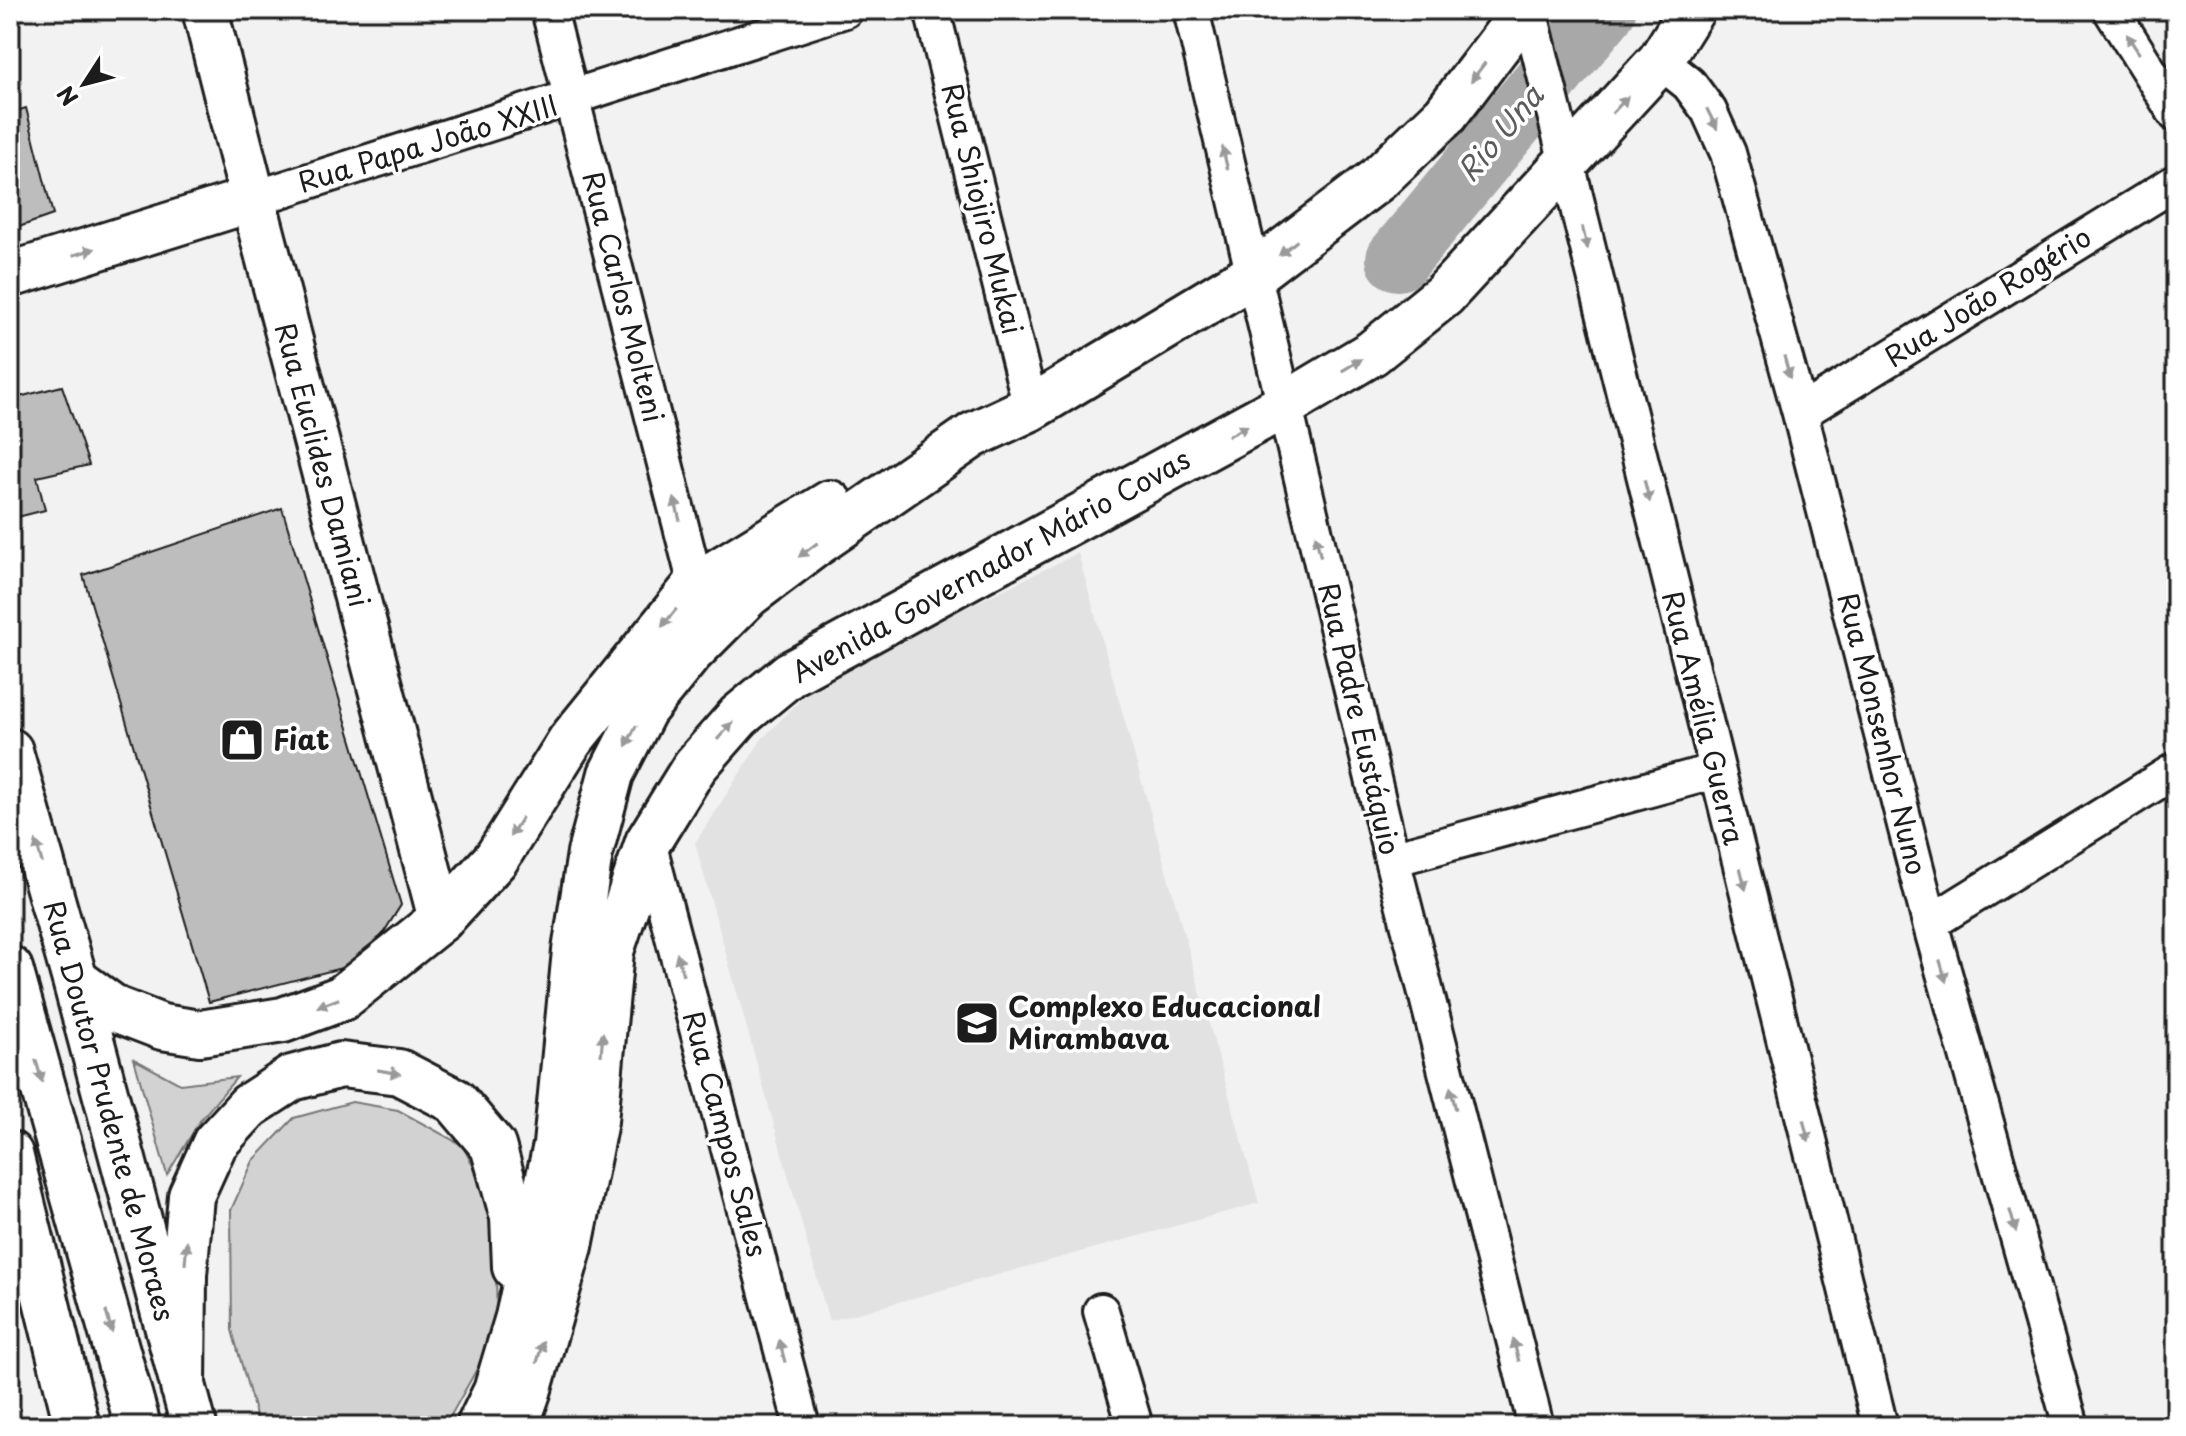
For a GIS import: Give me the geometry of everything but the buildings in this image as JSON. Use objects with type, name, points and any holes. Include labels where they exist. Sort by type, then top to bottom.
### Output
[{"type":"main road","name":"Rua Euclides Damiani","points":[[205,10],[441,919]]},
{"type":"main road","name":"Avenida Governador Mário Covas","points":[[516,1426],[570,1246],[595,1121],[611,951],[648,842],[695,766],[739,716],[790,674],[1285,405],[1372,353],[1444,295],[1566,159],[1660,61],[1692,10]]},
{"type":"main road","points":[[75,980],[115,1009],[162,1027],[200,1033],[283,1020],[342,998],[441,919],[496,859],[570,741],[696,585],[817,510],[1031,408],[1252,275],[1378,179],[1445,115],[1528,13]]},
{"type":"main road","name":"Rua Papa João XXIII","points":[[10,275],[253,199]]},
{"type":"main road","points":[[479,1426],[496,1391],[518,1317],[556,1145],[575,951],[590,853],[611,774],[644,710],[690,653],[748,595],[973,435]]},
{"type":"main road","name":"Rua Doutor Prudente de Moraes","points":[[10,751],[75,980],[188,1407]]},
{"type":"main road","points":[[10,969],[138,1426]]},
{"type":"main road","points":[[188,1407],[184,1275],[191,1196],[215,1143],[249,1106],[292,1078],[341,1065],[399,1072],[455,1101],[493,1146],[513,1217],[518,1317]]},
{"type":"main road","points":[[10,1154],[77,1426]]},
{"type":"street","name":"Rua Carlos Molteni","points":[[549,10],[696,585]]},
{"type":"street","name":"Rua Papa João XXIII","points":[[253,199],[845,10]]},
{"type":"street","name":"Rua Shiojiro Mukai","points":[[932,10],[1031,408]]},
{"type":"street","name":"Rua Padre Eustáquio","points":[[1191,10],[1392,859],[1536,1426]]},
{"type":"street","points":[[2111,10],[2165,71],[2176,114]]},
{"type":"street","name":"Rua Amélia Guerra","points":[[1528,13],[1880,1426]]},
{"type":"street","name":"Rua Monsenhor Nuno","points":[[1660,61],[1689,84],[1709,111],[1728,153],[1800,413],[1930,923],[2071,1426]]},
{"type":"street","name":"Rua João Rogério","points":[[1800,413],[2176,182]]},
{"type":"street","points":[[1930,923],[2176,770]]},
{"type":"street","points":[[1392,859],[1716,771]]},
{"type":"street","name":"Rua Campos Sales","points":[[648,842],[802,1426]]},
{"type":"street","points":[[1101,1311],[1135,1426]]},
{"type":"shaded area","name":"Complexo Educacional Mirambava","points":[[1078,553],[1259,1203],[829,1321],[695,843],[762,739],[822,678]]},
{"type":"shaded area","points":[[134,1059],[180,1084],[237,1077],[201,1119],[167,1175]]},
{"type":"shaded area","points":[[352,1102],[398,1110],[462,1145],[495,1207],[497,1333],[445,1426],[259,1426],[232,1330],[231,1210],[253,1161],[294,1118]]},
{"type":"waterway","name":"Rio Una","points":[[1398,259],[1604,10]]},
{"type":"place","name":"Fiat","points":[[242,740]]},
{"type":"place","name":"Complexo Educacional Mirambava","points":[[977,1023]]}]
